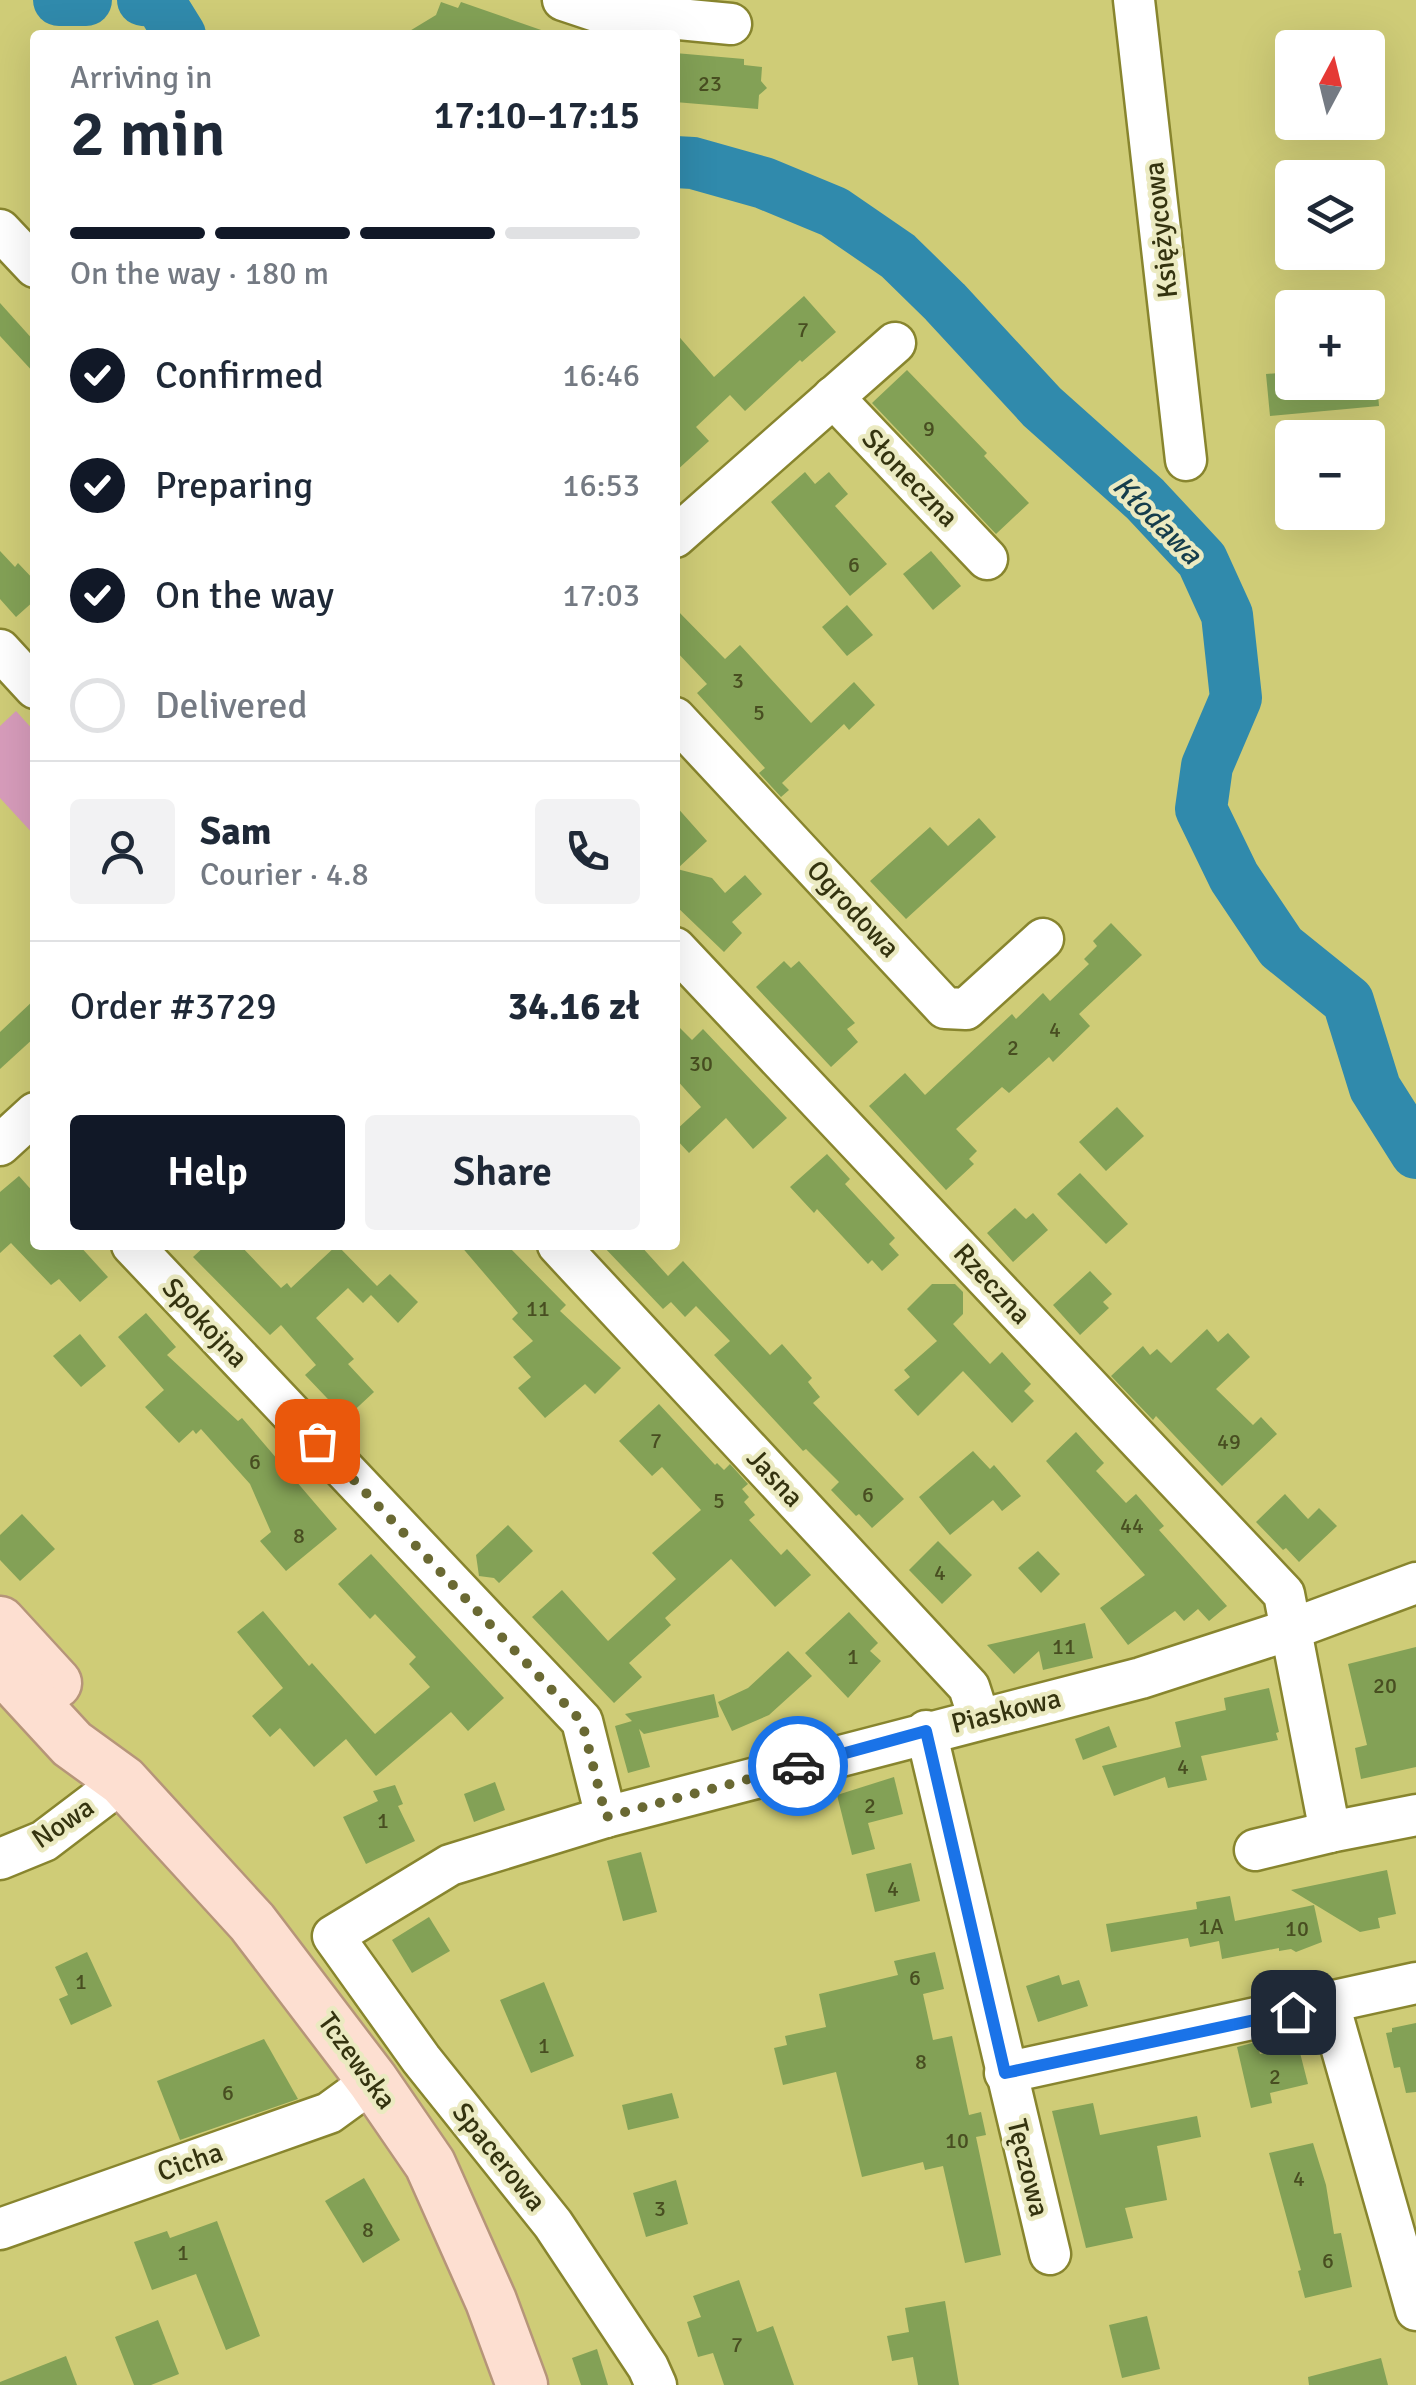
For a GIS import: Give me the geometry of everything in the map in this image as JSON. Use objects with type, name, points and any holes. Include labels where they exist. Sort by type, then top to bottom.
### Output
[{"type":"main road","name":"Tczewska","points":[[0,1622],[95,1724],[123,1781]]},
{"type":"main road","name":"Tczewska","points":[[0,1666],[72,1744],[123,1781],[252,1922],[373,2082],[430,2164],[491,2300],[522,2385]]},
{"type":"street","name":"Księżycowa","points":[[1134,0],[1186,460]]},
{"type":"street","points":[[568,1],[596,11],[730,24]]},
{"type":"street","points":[[0,230],[30,262]]},
{"type":"street","points":[[680,528],[895,342]]},
{"type":"street","name":"Słoneczna","points":[[833,397],[987,560]]},
{"type":"street","name":"Ogrodowa","points":[[680,723],[945,1008],[966,1009],[1042,939]]},
{"type":"street","name":"Rzeczna","points":[[680,953],[1284,1594],[1290,1630]]},
{"type":"street","name":"Spokojna","points":[[137,1250],[582,1722],[606,1817]]},
{"type":"street","name":"Jasna","points":[[563,1250],[969,1687],[979,1718]]},
{"type":"street","name":"Piaskowa","points":[[332,1936],[450,1865],[606,1817],[1141,1678],[1416,1584]]},
{"type":"street","points":[[1290,1630],[1330,1832]]},
{"type":"street","name":"Tęczowa","points":[[926,1731],[1050,2254]]},
{"type":"street","name":"Nowa","points":[[0,1859],[44,1841],[123,1781]]},
{"type":"street","points":[[1255,1850],[1416,1815]]},
{"type":"street","name":"Spacerowa","points":[[332,1936],[421,2059],[553,2224],[656,2385]]},
{"type":"street","points":[[1005,2073],[1416,1983]]},
{"type":"street","points":[[1328,2004],[1416,2310]]},
{"type":"street","name":"Cicha","points":[[0,2230],[329,2113],[373,2082]]},
{"type":"shaded area","points":[[16,711],[30,726],[30,831],[0,798],[0,726]]},
{"type":"building","points":[[441,2],[458,8],[461,2],[541,30],[411,30],[436,15]]},
{"type":"building","points":[[680,53],[744,59],[744,65],[762,67],[761,81],[767,88],[759,95],[758,109],[680,102]]},
{"type":"building","points":[[804,296],[836,332],[745,411],[730,395],[696,427],[709,441],[680,467],[680,338],[714,377]]},
{"type":"building","points":[[0,303],[30,336],[30,369],[0,336]]},
{"type":"building","points":[[907,370],[1029,503],[996,534],[872,403]]},
{"type":"building","points":[[1275,373],[1275,400],[1378,400],[1379,406],[1270,416],[1266,374]]},
{"type":"building","points":[[805,472],[815,484],[829,472],[848,494],[835,506],[887,564],[850,596],[771,502]]},
{"type":"building","points":[[0,551],[30,576],[30,604],[16,617],[0,599]]},
{"type":"building","points":[[931,551],[961,586],[933,610],[903,574]]},
{"type":"building","points":[[847,605],[873,635],[847,656],[822,627]]},
{"type":"building","points":[[680,613],[725,659],[740,645],[811,723],[854,682],[875,705],[849,730],[844,724],[782,783],[789,790],[781,797],[759,773],[765,768],[697,693],[707,684],[680,655]]},
{"type":"building","points":[[680,811],[707,841],[680,866]]},
{"type":"building","points":[[979,818],[996,837],[906,919],[870,881],[930,827],[948,846]]},
{"type":"building","points":[[680,870],[712,878],[725,893],[745,875],[762,894],[732,922],[742,933],[724,952],[680,910]]},
{"type":"building","points":[[1111,923],[1142,955],[1079,1014],[1090,1026],[1053,1062],[1049,1057],[1009,1093],[1002,1087],[956,1129],[977,1151],[969,1159],[974,1164],[946,1190],[869,1106],[905,1073],[925,1095],[1012,1014],[1016,1019],[1043,993],[1050,1001],[1089,964],[1084,959],[1097,946],[1093,941]]},
{"type":"building","points":[[784,961],[791,968],[799,961],[855,1023],[847,1029],[858,1042],[831,1067],[756,987]]},
{"type":"building","points":[[30,1004],[30,1042],[0,1069],[0,1032]]},
{"type":"building","points":[[680,1028],[692,1040],[703,1029],[787,1118],[753,1149],[726,1118],[689,1153],[680,1143],[680,1126],[701,1107],[680,1084]]},
{"type":"building","points":[[1117,1107],[1144,1136],[1106,1171],[1079,1142]]},
{"type":"building","points":[[827,1154],[850,1179],[845,1184],[895,1238],[889,1244],[899,1255],[882,1271],[872,1260],[868,1264],[817,1209],[814,1213],[790,1187]]},
{"type":"building","points":[[1080,1173],[1128,1224],[1106,1244],[1057,1194]]},
{"type":"building","points":[[19,1176],[30,1188],[30,1250],[84,1250],[108,1277],[80,1302],[59,1279],[51,1285],[11,1243],[0,1253],[0,1192]]},
{"type":"building","points":[[1015,1208],[1026,1219],[1033,1213],[1048,1230],[1013,1262],[987,1233]]},
{"type":"building","points":[[201,1250],[245,1250],[281,1288],[287,1283],[291,1288],[332,1250],[342,1250],[377,1286],[390,1274],[418,1302],[398,1323],[371,1295],[363,1303],[348,1288],[316,1318],[354,1359],[348,1364],[374,1392],[346,1418],[305,1375],[316,1365],[281,1325],[270,1335],[193,1257]]},
{"type":"building","points":[[464,1250],[512,1250],[566,1305],[560,1311],[621,1368],[595,1394],[585,1384],[545,1418],[518,1388],[531,1377],[513,1357],[533,1341],[512,1319],[518,1313]]},
{"type":"building","points":[[607,1250],[645,1250],[668,1276],[683,1261],[770,1355],[782,1344],[812,1378],[808,1382],[820,1397],[813,1403],[904,1499],[872,1528],[859,1514],[856,1516],[831,1490],[839,1482],[806,1449],[803,1451],[714,1355],[730,1341],[696,1306],[685,1317],[671,1302],[663,1309]]},
{"type":"building","points":[[1090,1271],[1112,1294],[1103,1302],[1109,1308],[1080,1335],[1053,1305]]},
{"type":"building","points":[[932,1284],[955,1284],[963,1292],[963,1314],[953,1324],[990,1364],[1002,1352],[1031,1384],[1024,1391],[1034,1401],[1012,1423],[963,1371],[918,1416],[894,1390],[910,1377],[904,1370],[937,1341],[907,1309]]},
{"type":"building","points":[[146,1313],[176,1347],[167,1355],[238,1421],[242,1418],[337,1529],[286,1571],[260,1541],[271,1532],[250,1484],[201,1429],[196,1434],[193,1430],[179,1443],[145,1407],[164,1390],[118,1337]]},
{"type":"building","points":[[1207,1329],[1218,1342],[1228,1333],[1250,1357],[1216,1389],[1253,1425],[1261,1417],[1277,1434],[1222,1486],[1156,1416],[1153,1420],[1111,1376],[1143,1346],[1150,1355],[1157,1349],[1171,1363]]},
{"type":"building","points":[[80,1334],[106,1366],[81,1387],[53,1356]]},
{"type":"building","points":[[659,1404],[715,1465],[724,1470],[730,1464],[748,1484],[742,1489],[749,1497],[744,1502],[755,1515],[749,1520],[781,1555],[787,1549],[811,1575],[775,1607],[731,1559],[665,1618],[671,1625],[629,1663],[642,1677],[614,1703],[532,1617],[562,1590],[608,1641],[676,1579],[652,1553],[701,1510],[662,1467],[652,1476],[619,1441]]},
{"type":"building","points":[[1076,1432],[1104,1463],[1096,1471],[1126,1503],[1136,1494],[1164,1526],[1159,1530],[1227,1606],[1209,1621],[1198,1609],[1184,1621],[1175,1611],[1128,1645],[1100,1608],[1145,1575],[1046,1461]]},
{"type":"building","points":[[973,1451],[990,1469],[994,1465],[1021,1496],[1002,1511],[993,1500],[950,1535],[919,1497]]},
{"type":"building","points":[[1285,1494],[1308,1519],[1319,1508],[1337,1526],[1299,1562],[1256,1522]]},
{"type":"building","points":[[22,1514],[55,1549],[20,1581],[0,1560],[0,1535]]},
{"type":"building","points":[[508,1525],[533,1551],[499,1583],[494,1578],[479,1576],[476,1555]]},
{"type":"building","points":[[938,1541],[972,1575],[942,1604],[909,1570]]},
{"type":"building","points":[[1038,1551],[1060,1574],[1041,1593],[1018,1568]]},
{"type":"building","points":[[371,1554],[504,1698],[468,1731],[451,1712],[376,1776],[346,1739],[314,1767],[280,1728],[270,1737],[252,1716],[283,1688],[237,1632],[263,1611],[309,1666],[312,1663],[375,1734],[430,1687],[409,1664],[416,1657],[375,1614],[370,1619],[338,1584]]},
{"type":"building","points":[[849,1612],[878,1643],[870,1651],[881,1661],[848,1698],[805,1653]]},
{"type":"building","points":[[1085,1623],[1093,1658],[1043,1670],[1039,1651],[1014,1674],[987,1645]]},
{"type":"building","points":[[1416,1647],[1416,1767],[1361,1779],[1355,1748],[1367,1745],[1348,1664]]},
{"type":"building","points":[[788,1651],[812,1676],[769,1715],[732,1731],[718,1702],[748,1688]]},
{"type":"building","points":[[1269,1688],[1278,1740],[1201,1756],[1207,1780],[1168,1788],[1165,1777],[1114,1796],[1102,1766],[1181,1747],[1175,1722],[1226,1710],[1224,1698]]},
{"type":"building","points":[[714,1694],[719,1717],[644,1734],[639,1729],[650,1767],[628,1773],[615,1726],[632,1721],[625,1714]]},
{"type":"building","points":[[1109,1726],[1117,1747],[1083,1760],[1075,1739]]},
{"type":"building","points":[[894,1777],[903,1814],[868,1823],[875,1849],[852,1855],[837,1795]]},
{"type":"building","points":[[495,1782],[505,1810],[474,1822],[464,1794]]},
{"type":"building","points":[[395,1785],[403,1804],[398,1806],[415,1841],[366,1864],[343,1817],[378,1801],[373,1791]]},
{"type":"building","points":[[641,1852],[657,1912],[623,1921],[607,1861]]},
{"type":"building","points":[[911,1863],[920,1901],[875,1912],[866,1874]]},
{"type":"building","points":[[1387,1870],[1396,1914],[1378,1918],[1380,1928],[1360,1932],[1291,1890]]},
{"type":"building","points":[[1230,1896],[1235,1921],[1314,1905],[1322,1942],[1296,1952],[1279,1948],[1222,1959],[1219,1941],[1190,1947],[1188,1938],[1111,1952],[1106,1924],[1197,1909],[1196,1902]]},
{"type":"building","points":[[429,1917],[450,1951],[412,1973],[392,1940]]},
{"type":"building","points":[[87,1952],[112,2006],[71,2025],[59,1999],[68,1995],[55,1967]]},
{"type":"building","points":[[935,1952],[944,1989],[923,1994],[933,2040],[952,2036],[969,2115],[981,2112],[986,2135],[976,2137],[1001,2255],[965,2263],[943,2166],[925,2170],[923,2162],[862,2177],[836,2072],[783,2085],[774,2048],[787,2045],[785,2036],[826,2027],[819,1994],[898,1975],[894,1961]]},
{"type":"building","points":[[1059,1975],[1062,1985],[1079,1980],[1088,2006],[1038,2022],[1026,1986]]},
{"type":"building","points":[[544,1982],[574,2056],[531,2073],[500,2000]]},
{"type":"building","points":[[1416,2023],[1416,2092],[1406,2093],[1400,2067],[1394,2068],[1386,2033]]},
{"type":"building","points":[[264,2039],[298,2099],[180,2140],[157,2081]]},
{"type":"building","points":[[1256,2042],[1260,2054],[1298,2045],[1308,2084],[1270,2093],[1272,2103],[1251,2108],[1237,2047]]},
{"type":"building","points":[[672,2093],[679,2118],[628,2130],[622,2105]]},
{"type":"building","points":[[1093,2103],[1100,2135],[1197,2116],[1201,2137],[1157,2146],[1167,2200],[1125,2208],[1133,2238],[1086,2248],[1052,2111]]},
{"type":"building","points":[[1313,2143],[1326,2185],[1334,2234],[1341,2233],[1352,2287],[1305,2298],[1269,2153]]},
{"type":"building","points":[[364,2178],[400,2240],[363,2263],[325,2201]]},
{"type":"building","points":[[676,2180],[688,2224],[646,2237],[633,2193]]},
{"type":"building","points":[[217,2221],[260,2336],[226,2350],[196,2274],[152,2290],[134,2242],[167,2231],[170,2238]]},
{"type":"building","points":[[739,2280],[757,2332],[773,2326],[794,2385],[724,2385],[713,2353],[698,2357],[687,2322],[701,2317],[693,2296]]},
{"type":"building","points":[[945,2301],[959,2385],[918,2385],[913,2357],[892,2361],[887,2336],[909,2332],[905,2308]]},
{"type":"building","points":[[1147,2316],[1160,2369],[1122,2378],[1109,2325]]},
{"type":"building","points":[[158,2320],[179,2374],[151,2385],[134,2385],[115,2337]]},
{"type":"building","points":[[597,2349],[608,2385],[581,2385],[572,2358]]},
{"type":"building","points":[[66,2356],[77,2385],[0,2385],[0,2382]]},
{"type":"building","points":[[1381,2358],[1388,2385],[1309,2385],[1308,2377]]},
{"type":"waterway","name":"Kłodawa","points":[[59,0],[86,0]]},
{"type":"waterway","name":"Kłodawa","points":[[143,0],[159,1],[177,30]]},
{"type":"waterway","name":"Kłodawa","points":[[680,162],[764,183],[834,212],[898,256],[1042,407],[1145,499],[1202,560],[1227,615],[1236,698],[1207,766],[1201,809],[1234,877],[1281,947],[1348,1001],[1375,1088],[1416,1153]]},
{"type":"way so far","points":[[317,1441],[582,1722],[606,1817],[798,1766]]},
{"type":"route","points":[[798,1766],[926,1731],[1005,2073],[1293,2012]]}]
